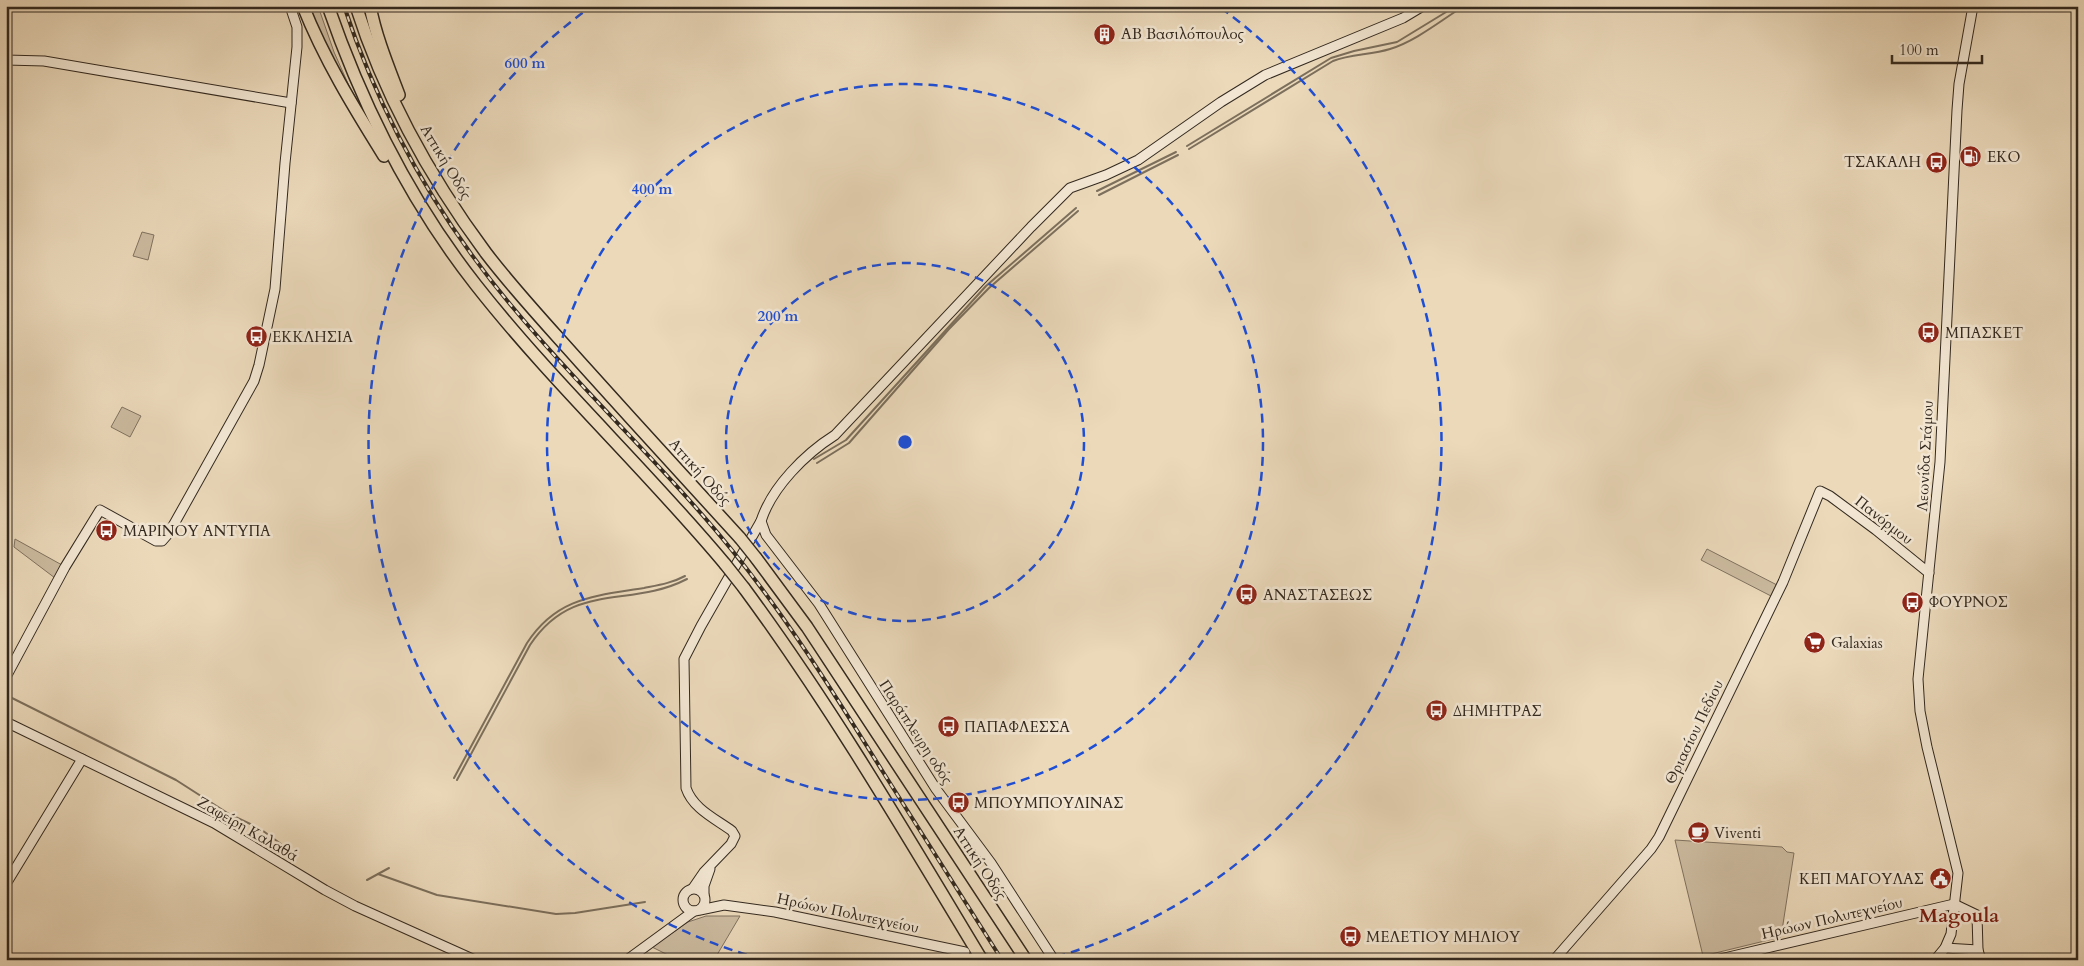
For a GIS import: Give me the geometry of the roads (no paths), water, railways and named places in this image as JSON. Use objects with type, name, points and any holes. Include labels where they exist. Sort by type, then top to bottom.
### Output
[{"type":"highway","points":[[303,6],[318,43],[343,90],[391,166],[405,180]]},
{"type":"highway","points":[[328,6],[346,58],[372,117],[405,180],[449,249],[488,300],[533,352],[652,480],[744,588],[787,647],[830,713],[982,960]]},
{"type":"highway","name":"Αττική Οδός","points":[[356,6],[369,48],[412,134],[453,204],[486,253],[524,299],[756,558],[807,627],[1026,960]]},
{"type":"highway","points":[[370,6],[388,66],[409,118],[412,134]]},
{"type":"street","points":[[6,677],[64,567],[100,510],[156,541],[162,541],[169,533],[208,467],[254,381],[275,289],[291,103],[298,47],[297,27],[290,6]]},
{"type":"street","points":[[714,862],[704,886],[705,902],[697,910],[688,910],[682,899],[684,893],[693,888],[698,879],[714,862],[731,844],[734,836],[732,831],[703,811],[686,788],[684,659],[762,519],[765,510],[797,464],[835,435],[1030,227],[1070,188],[1106,175],[1138,160],[1221,102],[1265,75],[1403,18],[1424,6]]},
{"type":"street","name":"Λεωνίδα Στάμου","points":[[1945,948],[1952,929],[1958,873],[1927,747],[1919,699],[1918,679],[1940,462],[1954,150],[1959,84],[1973,6]]},
{"type":"street","points":[[6,60],[44,62],[291,103]]},
{"type":"street","name":"Πανόρμου","points":[[1822,492],[1876,530],[1929,573]]},
{"type":"street","name":"Θριασίου Πεδίου","points":[[1554,960],[1651,849],[1658,837],[1782,582],[1822,492]]},
{"type":"street","name":"Θριασίου Πεδίου","points":[[1561,960],[1661,844],[1785,590],[1822,492]]},
{"type":"street","name":"Παράπλευρη οδός","points":[[762,519],[766,535],[819,604],[936,789],[991,863],[1054,959]]},
{"type":"street","name":"Ζαφείρη Καλαθά","points":[[6,722],[214,823],[325,890],[412,933],[448,946],[475,960]]},
{"type":"street","points":[[6,884],[82,759]]},
{"type":"street","points":[[693,888],[701,891],[704,895]]},
{"type":"street","name":"Ηρώων Πολυτεχνείου","points":[[704,895],[724,905]]},
{"type":"street","points":[[1954,904],[1977,916],[1978,950],[1981,960]]},
{"type":"street","name":"Ηρώων Πολυτεχνείου","points":[[1716,960],[1954,904]]},
{"type":"street","name":"Ηρώων Πολυτεχνείου","points":[[669,929],[680,919],[684,905]]},
{"type":"street","name":"Ηρώων Πολυτεχνείου","points":[[627,960],[697,910],[724,905],[775,912],[965,952]]},
{"type":"street","points":[[1935,960],[1945,948],[1978,950]]},
{"type":"waterway","points":[[1187,146],[1331,58],[1397,42],[1456,6]]},
{"type":"waterway","points":[[1189,149],[1333,61],[1383,51],[1400,45],[1419,36],[1464,6]]},
{"type":"waterway","points":[[1097,191],[1176,152]]},
{"type":"waterway","points":[[1099,195],[1178,155]]},
{"type":"waterway","points":[[814,459],[846,440],[986,286],[1076,208]]},
{"type":"waterway","points":[[817,463],[849,443],[949,329],[989,288],[1078,211]]},
{"type":"waterway","points":[[454,778],[527,643],[551,616],[564,607],[578,601],[660,585],[685,576]]},
{"type":"waterway","points":[[457,780],[530,645],[547,625],[565,611],[583,603],[644,593],[665,588],[687,579]]},
{"type":"waterway","points":[[6,695],[176,780],[229,814],[259,828],[281,844]]},
{"type":"waterway","points":[[367,880],[389,868]]},
{"type":"waterway","points":[[378,874],[437,895],[556,914],[575,913],[645,902]]},
{"type":"tunnel","points":[[965,952],[1001,960]]},
{"type":"railway","points":[[344,6],[359,48],[394,128],[437,204],[461,240],[487,276],[541,341],[679,488],[752,576],[829,686],[1002,960]]},
{"type":"place","name":"ΑΒ Βασιλόπουλος","points":[[1105,34]]},
{"type":"place","name":"EKO","points":[[1971,157]]},
{"type":"place","name":"ΤΣΑΚΑΛΗ","points":[[1937,162]]},
{"type":"place","name":"ΜΠΑΣΚΕΤ","points":[[1929,333]]},
{"type":"place","name":"ΕΚΚΛΗΣΙΑ","points":[[256,337]]},
{"type":"place","name":"ΜΑΡΙΝΟΥ ΑΝΤΥΠΑ","points":[[107,531]]},
{"type":"place","name":"ΑΝΑΣΤΑΣΕΩΣ","points":[[1247,595]]},
{"type":"place","name":"ΦΟΥΡΝΟΣ","points":[[1913,602]]},
{"type":"place","name":"Galaxias","points":[[1815,643]]},
{"type":"place","name":"ΔΗΜΗΤΡΑΣ","points":[[1437,711]]},
{"type":"place","name":"ΠΑΠΑΦΛΕΣΣΑ","points":[[948,727]]},
{"type":"place","name":"ΜΠΟΥΜΠΟΥΛΙΝΑΣ","points":[[958,803]]},
{"type":"place","name":"Viventi","points":[[1698,833]]},
{"type":"place","name":"ΚΕΠ ΜΑΓΟΥΛΑΣ","points":[[1940,879]]},
{"type":"place","name":"ΜΕΛΕΤΙΟΥ ΜΗΛΙΟΥ","points":[[1350,937]]},
{"type":"district","name":"Magoula","points":[[1959,915]]}]
